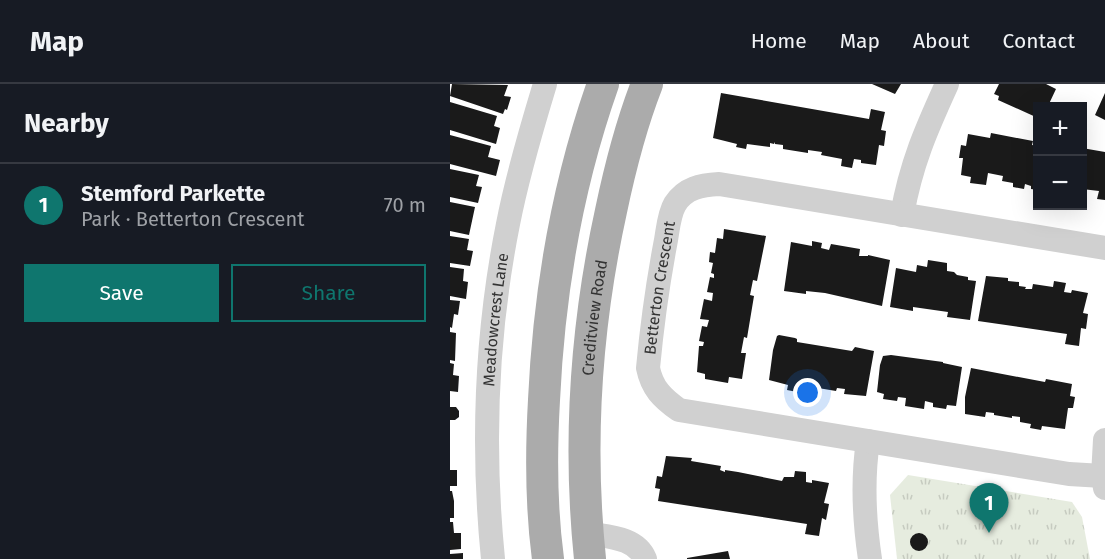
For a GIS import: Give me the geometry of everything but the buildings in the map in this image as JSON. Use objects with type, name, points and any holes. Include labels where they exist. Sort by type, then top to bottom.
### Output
[{"type":"main road","points":[[548,559],[542,445],[551,301],[569,202],[583,145],[603,84]]},
{"type":"main road","name":"Creditview Road","points":[[589,546],[584,465],[589,339],[597,276],[623,159],[647,84]]},
{"type":"street","name":"Meadowcrest Lane","points":[[493,559],[489,521],[487,429],[492,336],[508,225],[528,138],[545,84]]},
{"type":"street","points":[[902,215],[908,183],[920,143],[947,84]]},
{"type":"street","name":"Betterton Crescent","points":[[1104,482],[1069,474],[678,410],[664,399],[650,379],[648,368],[659,274],[670,219],[675,204],[688,191],[700,185],[719,184],[1105,248]]},
{"type":"street","points":[[1104,482],[1105,440]]},
{"type":"street","points":[[868,441],[863,473],[863,503],[870,559]]},
{"type":"street","points":[[589,546],[622,540],[640,548],[645,559]]},
{"type":"green space","points":[[908,475],[1072,502],[1082,517],[1090,559],[897,559],[890,495]]},
{"type":"place","name":"Stemford Parkette","points":[[989,533]]}]
